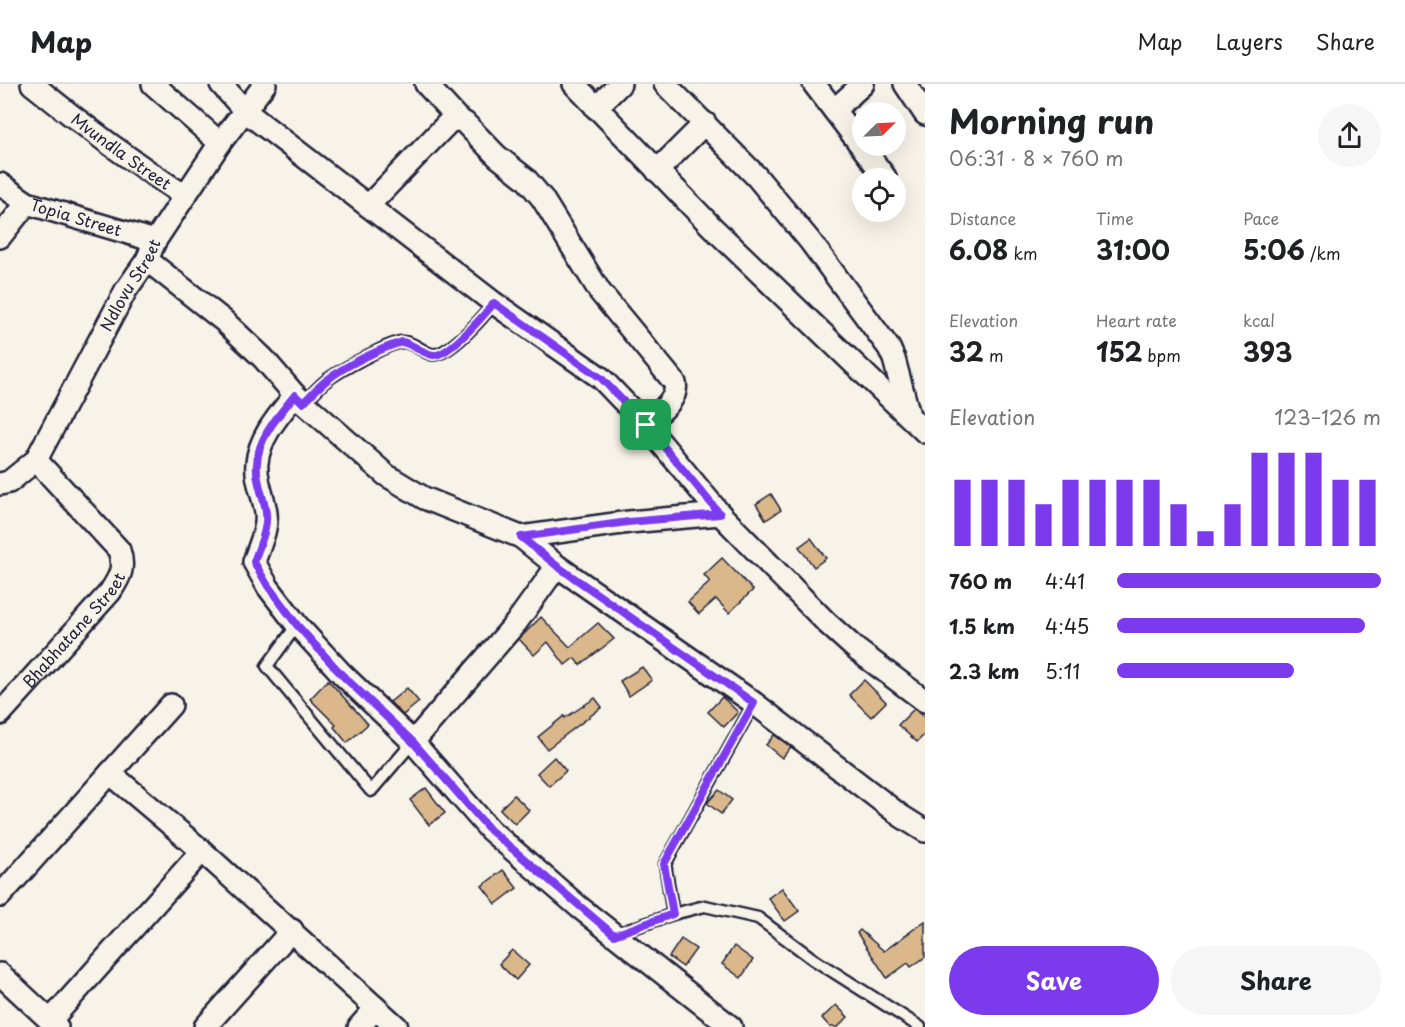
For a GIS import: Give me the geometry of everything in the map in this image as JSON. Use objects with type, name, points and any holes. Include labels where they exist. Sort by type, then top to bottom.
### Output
[{"type":"street","name":"Mvundla Street","points":[[33,84],[87,129],[136,165],[185,196]]},
{"type":"street","points":[[153,84],[219,143]]},
{"type":"street","points":[[221,84],[245,111],[494,303],[601,378],[646,425],[720,514],[827,624],[857,650],[925,701]]},
{"type":"street","name":"Ndlovu Street","points":[[3,486],[36,460],[126,290],[219,143],[265,84]]},
{"type":"street","points":[[426,84],[458,119],[465,123],[497,156],[526,179],[542,198],[600,292],[675,383],[677,391],[674,398],[646,425]]},
{"type":"street","points":[[574,84],[657,171],[851,363],[925,432]]},
{"type":"street","points":[[596,108],[620,84]]},
{"type":"street","points":[[665,84],[756,176],[810,241],[889,348],[909,415]]},
{"type":"street","points":[[814,84],[878,168]]},
{"type":"street","points":[[834,110],[863,84]]},
{"type":"street","points":[[905,84],[922,106]]},
{"type":"street","points":[[368,206],[449,122],[458,119]]},
{"type":"street","points":[[657,171],[705,123]]},
{"type":"street","name":"Topia Street","points":[[0,184],[27,203],[151,250]]},
{"type":"street","points":[[0,237],[27,203]]},
{"type":"street","points":[[151,250],[263,358],[299,399],[386,475],[424,498],[521,537],[557,566],[754,703],[901,816],[925,831]]},
{"type":"street","points":[[299,399],[275,420],[261,444],[257,463],[259,487],[266,513],[265,529],[254,562],[268,586],[297,625],[342,675],[413,742],[490,830],[614,935],[731,1027]]},
{"type":"street","name":"Bhabhatane Street","points":[[0,714],[110,592],[122,573],[123,561],[119,549],[36,460]]},
{"type":"street","points":[[521,537],[628,522],[720,514]]},
{"type":"street","points":[[413,742],[516,623],[557,566]]},
{"type":"street","points":[[0,896],[171,705]]},
{"type":"street","points":[[110,773],[202,850],[397,1027]]},
{"type":"street","points":[[0,974],[54,1024],[202,850]]},
{"type":"street","points":[[204,1027],[292,930]]},
{"type":"street","points":[[359,1027],[376,1008]]},
{"type":"lane","points":[[299,399],[388,346],[402,342],[431,354],[444,352],[470,330],[494,303]]},
{"type":"lane","points":[[297,625],[267,666],[371,791],[413,742]]},
{"type":"lane","points":[[673,914],[664,864],[754,703]]},
{"type":"lane","points":[[614,935],[673,914],[705,906],[758,918],[813,959],[920,1027]]},
{"type":"building","points":[[771,494],[781,510],[766,520],[756,504]]},
{"type":"building","points":[[811,538],[826,558],[814,567],[799,547]]},
{"type":"building","points":[[722,558],[753,590],[729,613],[716,599],[699,614],[688,602],[710,582],[704,575]]},
{"type":"building","points":[[541,617],[570,647],[598,623],[614,639],[580,665],[574,658],[565,665],[548,642],[534,655],[519,639]]},
{"type":"building","points":[[642,667],[652,680],[629,696],[620,681]]},
{"type":"building","points":[[328,680],[368,724],[347,743],[334,727],[336,725],[310,699]]},
{"type":"building","points":[[864,680],[886,702],[871,717],[849,695]]},
{"type":"building","points":[[407,688],[419,702],[403,715],[390,702]]},
{"type":"building","points":[[722,697],[738,712],[724,727],[708,712]]},
{"type":"building","points":[[595,698],[602,707],[547,749],[538,737],[564,716],[565,718]]},
{"type":"building","points":[[914,709],[925,717],[925,734],[917,742],[898,725]]},
{"type":"building","points":[[774,735],[791,747],[782,758],[766,745]]},
{"type":"building","points":[[554,757],[566,771],[549,786],[537,773]]},
{"type":"building","points":[[426,788],[445,813],[429,825],[410,800]]},
{"type":"building","points":[[719,790],[732,800],[721,814],[707,803]]},
{"type":"building","points":[[514,795],[529,810],[515,824],[500,809]]},
{"type":"building","points":[[503,870],[517,888],[496,904],[482,886]]},
{"type":"building","points":[[782,888],[799,911],[785,921],[768,898]]},
{"type":"building","points":[[925,921],[925,957],[911,967],[908,963],[887,978],[857,933],[860,930],[884,951]]},
{"type":"building","points":[[681,939],[696,949],[683,967],[669,957]]},
{"type":"building","points":[[734,946],[753,960],[741,978],[722,964]]},
{"type":"building","points":[[512,950],[529,965],[516,980],[499,964]]},
{"type":"building","points":[[836,1005],[848,1017],[838,1027],[830,1027],[822,1018]]},
{"type":"route","points":[[494,303],[601,378],[646,425],[720,514],[628,522],[521,537],[557,566],[754,703],[664,864],[673,914],[614,935],[490,830],[413,742],[342,675],[297,625],[268,586],[254,562],[265,529],[266,513],[259,487],[257,463],[261,444],[275,420],[295,395],[303,403],[326,381],[340,372],[388,346],[402,342],[414,345],[431,354],[441,354],[485,315],[494,303]]}]
